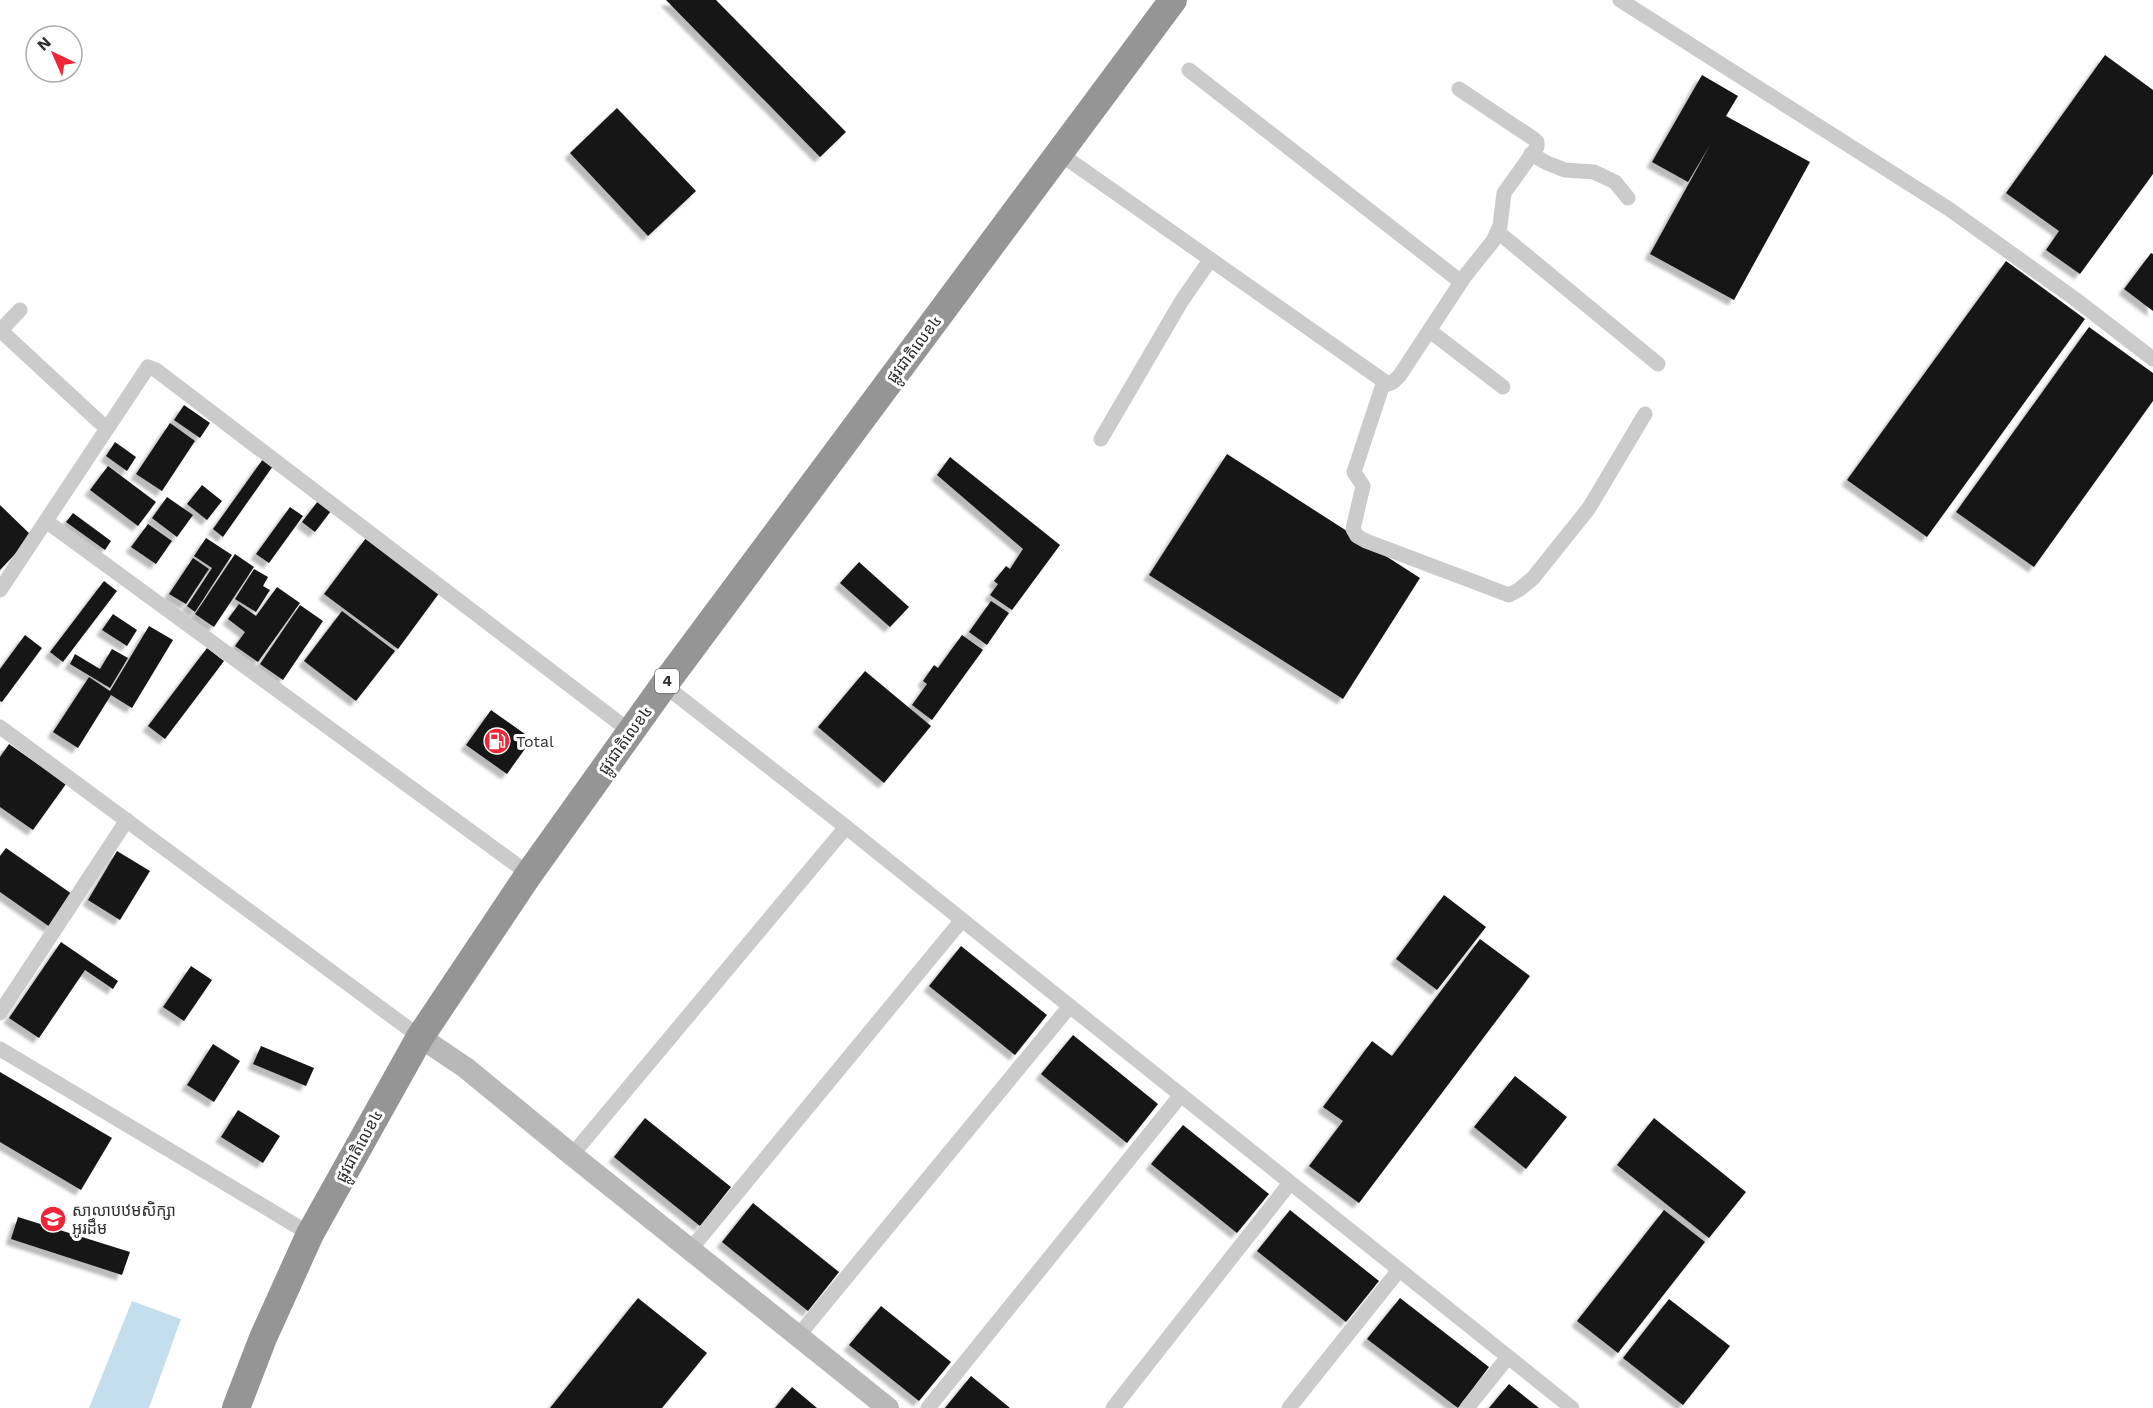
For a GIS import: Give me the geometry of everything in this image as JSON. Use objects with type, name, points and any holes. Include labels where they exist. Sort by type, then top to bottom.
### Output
[{"type":"highway","name":"ផ្លូវជាតិលេខ៤","points":[[236,1408],[263,1338],[310,1234],[420,1037],[529,874],[664,685],[1173,0]]},
{"type":"street","points":[[1620,0],[1950,209],[2075,299],[2153,359]]},
{"type":"street","points":[[1189,70],[1461,282]]},
{"type":"street","points":[[1059,153],[1388,384],[1393,382],[1430,331],[1461,282],[1493,242],[1500,226],[1504,193],[1537,147],[1534,139],[1459,90]]},
{"type":"street","points":[[1531,154],[1565,170],[1594,172],[1615,182],[1628,198]]},
{"type":"street","points":[[1497,232],[1658,364]]},
{"type":"street","points":[[1101,439],[1181,302],[1210,260]]},
{"type":"street","points":[[20,310],[0,330],[106,428]]},
{"type":"street","points":[[1430,331],[1503,387]]},
{"type":"street","points":[[0,590],[148,367],[156,370],[631,732]]},
{"type":"street","points":[[1384,381],[1354,472],[1363,486],[1353,529],[1357,536],[1509,595],[1533,578],[1589,508],[1645,414]]},
{"type":"street","points":[[46,521],[529,874]]},
{"type":"street","points":[[664,685],[846,827],[1572,1408]]},
{"type":"street","points":[[0,727],[420,1037],[466,1068],[888,1408]]},
{"type":"street","points":[[0,1013],[127,820]]},
{"type":"street","points":[[572,1155],[846,827]]},
{"type":"street","points":[[690,1250],[962,920]]},
{"type":"street","points":[[798,1336],[1070,1006]]},
{"type":"street","points":[[0,1049],[310,1234]]},
{"type":"street","points":[[928,1408],[1181,1095]]},
{"type":"street","points":[[1113,1408],[1290,1183]]},
{"type":"street","points":[[1289,1408],[1399,1270]]},
{"type":"street","points":[[1467,1408],[1508,1357]]},
{"type":"water","points":[[132,1301],[181,1319],[149,1408],[89,1408]]},
{"type":"building","points":[[666,0],[716,0],[846,132],[820,157]]},
{"type":"building","points":[[2105,55],[2153,90],[2153,174],[2080,274],[2046,250],[2059,231],[2006,193]]},
{"type":"building","points":[[1702,75],[1738,96],[1726,116],[1810,162],[1734,300],[1650,254],[1710,145],[1688,182],[1652,162]]},
{"type":"building","points":[[617,108],[696,191],[648,236],[570,153]]},
{"type":"building","points":[[2151,253],[2153,254],[2153,311],[2124,289]]},
{"type":"building","points":[[2006,261],[2085,319],[1927,537],[1847,480]]},
{"type":"building","points":[[2089,327],[2153,373],[2153,401],[2034,567],[1956,512]]},
{"type":"building","points":[[184,405],[210,423],[200,438],[174,420]]},
{"type":"building","points":[[170,423],[195,441],[162,491],[136,474]]},
{"type":"building","points":[[115,442],[136,457],[127,471],[106,456]]},
{"type":"building","points":[[1227,454],[1420,578],[1343,699],[1149,575]]},
{"type":"building","points":[[950,457],[1060,545],[1012,610],[990,595],[998,584],[994,581],[1006,566],[1010,569],[1023,549],[937,475]]},
{"type":"building","points":[[263,459],[273,466],[223,537],[213,529]]},
{"type":"building","points":[[108,466],[156,502],[138,526],[90,490]]},
{"type":"building","points":[[202,485],[222,501],[207,520],[187,504]]},
{"type":"building","points":[[167,497],[193,515],[177,537],[152,518]]},
{"type":"building","points":[[318,501],[331,511],[315,532],[302,522]]},
{"type":"building","points":[[0,505],[32,536],[0,570]]},
{"type":"building","points":[[290,507],[303,516],[269,563],[256,554]]},
{"type":"building","points":[[73,513],[111,541],[105,550],[66,522]]},
{"type":"building","points":[[148,524],[172,541],[156,564],[131,547]]},
{"type":"building","points":[[206,538],[232,555],[195,612],[187,606],[212,568],[194,556]]},
{"type":"building","points":[[366,538],[440,592],[398,649],[324,594]]},
{"type":"building","points":[[235,554],[254,567],[214,627],[195,614]]},
{"type":"building","points":[[193,558],[209,569],[186,604],[169,594]]},
{"type":"building","points":[[859,562],[909,607],[890,627],[840,583]]},
{"type":"building","points":[[254,569],[268,577],[263,586],[270,590],[256,612],[235,599]]},
{"type":"building","points":[[104,581],[117,591],[63,662],[50,652]]},
{"type":"building","points":[[277,587],[300,603],[258,662],[235,646],[245,632],[228,619],[239,604],[256,616]]},
{"type":"building","points":[[991,601],[1009,613],[987,645],[969,632]]},
{"type":"building","points":[[300,605],[323,621],[283,680],[260,664]]},
{"type":"building","points":[[342,611],[395,651],[356,701],[304,661]]},
{"type":"building","points":[[113,614],[137,630],[127,646],[102,630]]},
{"type":"building","points":[[149,626],[173,640],[132,708],[111,695],[78,748],[53,732],[89,677],[110,691]]},
{"type":"building","points":[[25,635],[42,648],[2,702],[0,701],[0,669]]},
{"type":"building","points":[[962,635],[983,650],[932,720],[912,705],[927,684],[923,681],[934,665],[938,668]]},
{"type":"building","points":[[207,648],[224,661],[165,739],[148,726]]},
{"type":"building","points":[[112,649],[128,658],[110,688],[70,664],[75,654],[100,669]]},
{"type":"building","points":[[865,671],[931,726],[884,783],[818,727]]},
{"type":"building","points":[[491,710],[532,739],[507,774],[466,745]]},
{"type":"building","points":[[9,744],[66,784],[33,830],[0,807],[0,757]]},
{"type":"building","points":[[6,848],[72,894],[50,927],[0,892],[0,856]]},
{"type":"building","points":[[117,851],[150,871],[120,920],[88,900]]},
{"type":"building","points":[[1444,895],[1486,927],[1437,990],[1396,959]]},
{"type":"building","points":[[1480,939],[1530,976],[1359,1203],[1309,1166],[1343,1121],[1323,1107],[1372,1041],[1392,1056]]},
{"type":"building","points":[[61,942],[118,981],[113,989],[85,970],[39,1038],[9,1018]]},
{"type":"building","points":[[961,946],[1047,1015],[1015,1055],[929,986]]},
{"type":"building","points":[[191,966],[212,980],[184,1021],[163,1007]]},
{"type":"building","points":[[1073,1035],[1158,1104],[1127,1143],[1041,1074]]},
{"type":"building","points":[[213,1044],[240,1061],[214,1102],[187,1085]]},
{"type":"building","points":[[261,1046],[314,1068],[306,1086],[253,1064]]},
{"type":"building","points":[[0,1072],[112,1138],[81,1190],[0,1142]]},
{"type":"building","points":[[1515,1076],[1567,1117],[1526,1169],[1474,1127]]},
{"type":"building","points":[[238,1110],[280,1136],[263,1163],[221,1137]]},
{"type":"building","points":[[645,1118],[731,1187],[700,1226],[614,1157]]},
{"type":"building","points":[[1654,1118],[1746,1192],[1709,1238],[1617,1165]]},
{"type":"building","points":[[1183,1125],[1269,1194],[1237,1233],[1151,1164]]},
{"type":"building","points":[[753,1203],[839,1272],[808,1311],[722,1242]]},
{"type":"building","points":[[1290,1210],[1379,1281],[1346,1322],[1257,1251]]},
{"type":"building","points":[[1664,1210],[1705,1242],[1618,1353],[1577,1321]]},
{"type":"building","points":[[18,1217],[130,1252],[122,1275],[11,1239]]},
{"type":"building","points":[[638,1298],[707,1353],[662,1408],[550,1408]]},
{"type":"building","points":[[1400,1298],[1489,1367],[1458,1408],[1367,1339]]},
{"type":"building","points":[[1669,1299],[1730,1346],[1683,1405],[1623,1358]]},
{"type":"building","points":[[881,1306],[951,1362],[919,1401],[849,1345]]},
{"type":"building","points":[[971,1376],[1010,1408],[945,1408]]},
{"type":"building","points":[[1509,1384],[1539,1408],[1489,1408]]},
{"type":"building","points":[[792,1387],[817,1408],[775,1408]]},
{"type":"place","name":"Total","points":[[497,741]]},
{"type":"place","name":"សាលាបឋមសិក្សា អូរដឹម","points":[[53,1219]]}]
